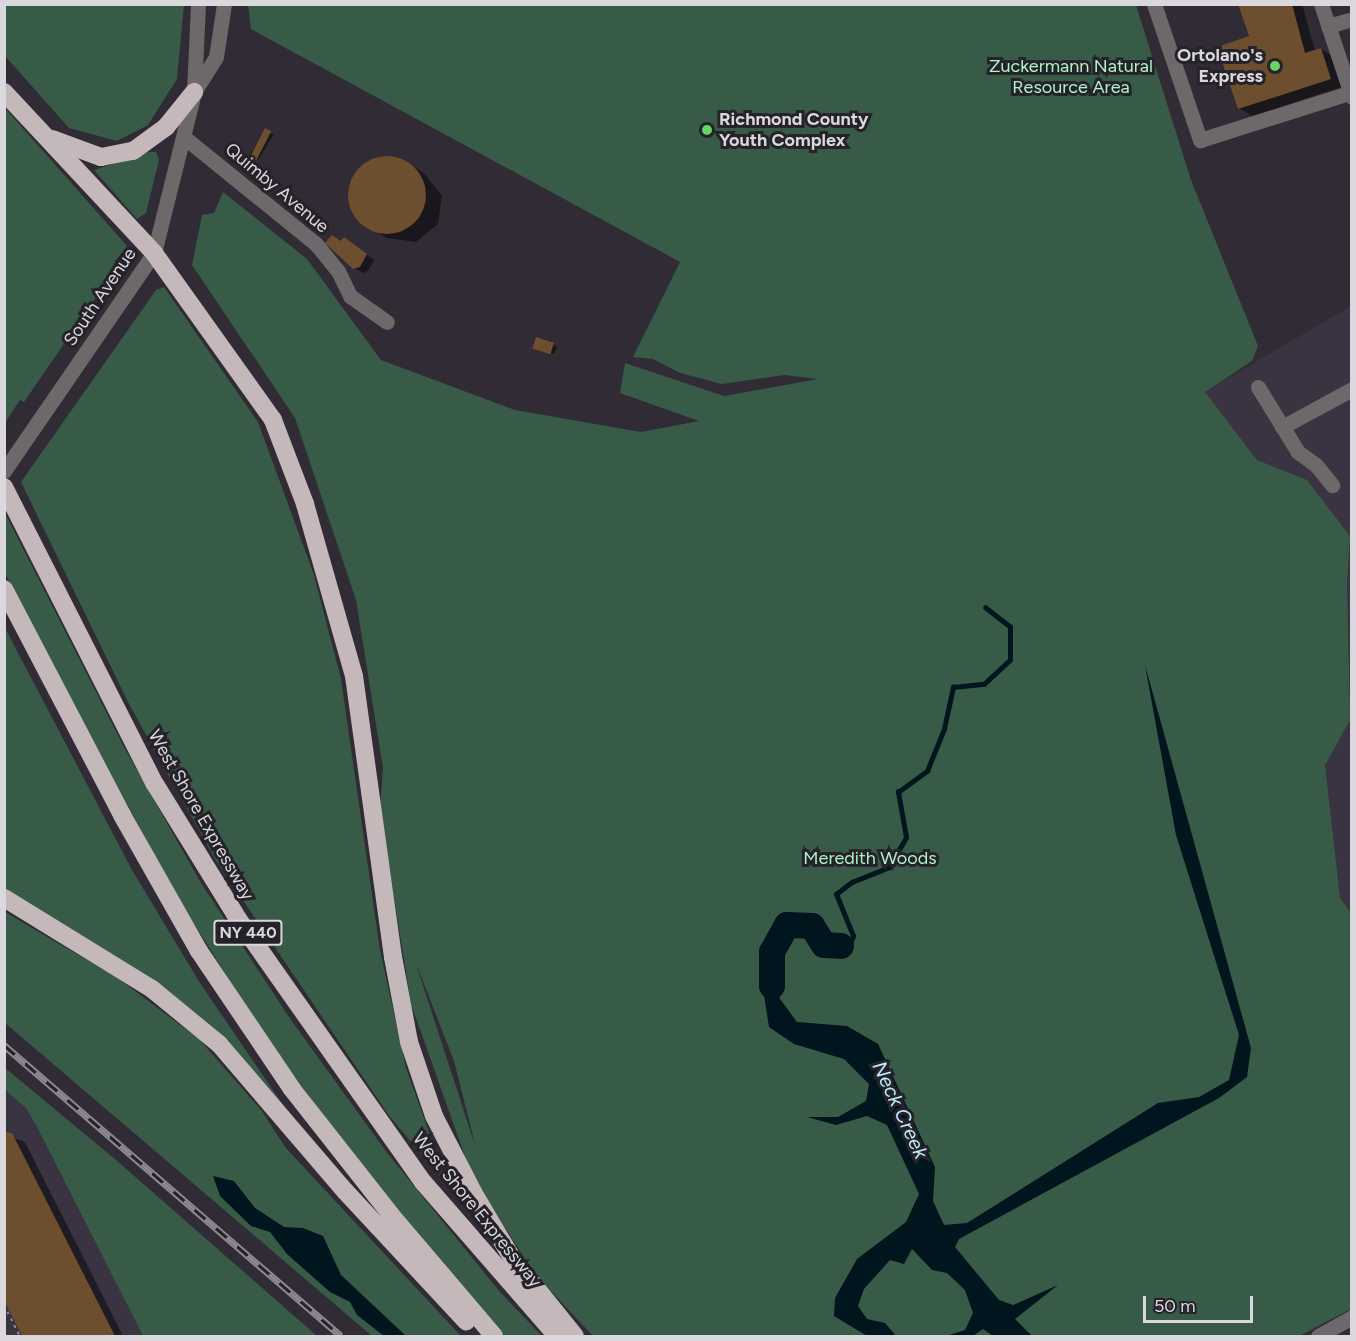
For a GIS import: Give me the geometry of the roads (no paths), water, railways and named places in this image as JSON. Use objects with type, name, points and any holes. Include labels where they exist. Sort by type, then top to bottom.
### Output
[{"type":"highway","points":[[4,92],[154,253],[273,420],[305,504],[354,676],[393,957],[409,1042],[434,1116],[512,1258],[575,1336]]},
{"type":"highway","points":[[41,134],[74,150],[101,157],[117,156],[150,143],[194,92]]},
{"type":"highway","name":"West Shore Expressway","points":[[4,487],[155,783],[238,919],[423,1182],[557,1336]]},
{"type":"highway","name":"NY 440","points":[[4,589],[122,815],[199,951],[292,1089],[391,1215],[494,1336]]},
{"type":"highway","points":[[4,898],[152,989],[219,1044],[345,1191],[480,1336]]},
{"type":"street","name":"South Avenue","points":[[4,471],[154,253],[185,138],[194,92],[198,4]]},
{"type":"street","name":"South Avenue","points":[[194,92],[216,57],[224,4]]},
{"type":"street","points":[[1154,4],[1200,140],[1351,94],[1321,4]]},
{"type":"street","points":[[1328,26],[1352,19]]},
{"type":"street","name":"Quimby Avenue","points":[[185,138],[316,244],[338,271],[350,296],[387,322]]},
{"type":"street","points":[[1258,387],[1298,452],[1316,465],[1332,485]]},
{"type":"street","points":[[1282,427],[1352,389]]},
{"type":"street","points":[[1318,1336],[1352,1317]]},
{"type":"water","points":[[1145,665],[1251,1048],[1247,1077],[1219,1098],[959,1239],[955,1247],[999,1300],[1013,1305],[1058,1285],[1015,1319],[1032,1336],[993,1336],[983,1329],[973,1336],[946,1336],[965,1330],[973,1313],[965,1290],[947,1273],[932,1270],[912,1249],[904,1264],[890,1260],[864,1289],[858,1306],[867,1319],[885,1323],[896,1336],[867,1336],[834,1316],[835,1298],[857,1259],[906,1222],[919,1194],[887,1125],[867,1116],[836,1125],[807,1117],[838,1117],[866,1101],[869,1084],[844,1059],[794,1044],[769,1027],[762,983],[772,952],[780,999],[797,1022],[847,1026],[878,1044],[935,1167],[933,1201],[944,1225],[967,1223],[1158,1103],[1199,1097],[1229,1080],[1239,1035],[1176,835]]},
{"type":"water","points":[[213,1176],[234,1181],[255,1208],[284,1227],[303,1228],[323,1236],[341,1275],[406,1336],[384,1336],[357,1315],[350,1302],[330,1292],[287,1254],[270,1232],[251,1226],[220,1196]]},
{"type":"waterway","points":[[841,946],[849,946],[853,936],[836,894],[852,882],[889,867],[906,837],[898,792],[927,771],[944,729],[953,687],[984,684],[1010,660],[1010,627],[986,608]]},
{"type":"waterway","name":"Neck Creek","points":[[772,986],[772,952],[787,925],[812,926],[824,945],[841,946]]},
{"type":"railway","points":[[4,1045],[341,1336]]},
{"type":"place","name":"Ortolano's Express","points":[[1275,66]]},
{"type":"place","name":"Richmond County Youth Complex","points":[[707,130]]},
{"type":"park label","name":"Zuckermann Natural Resource Area","points":[[1071,77]]},
{"type":"park label","name":"Meredith Woods","points":[[870,858]]}]
